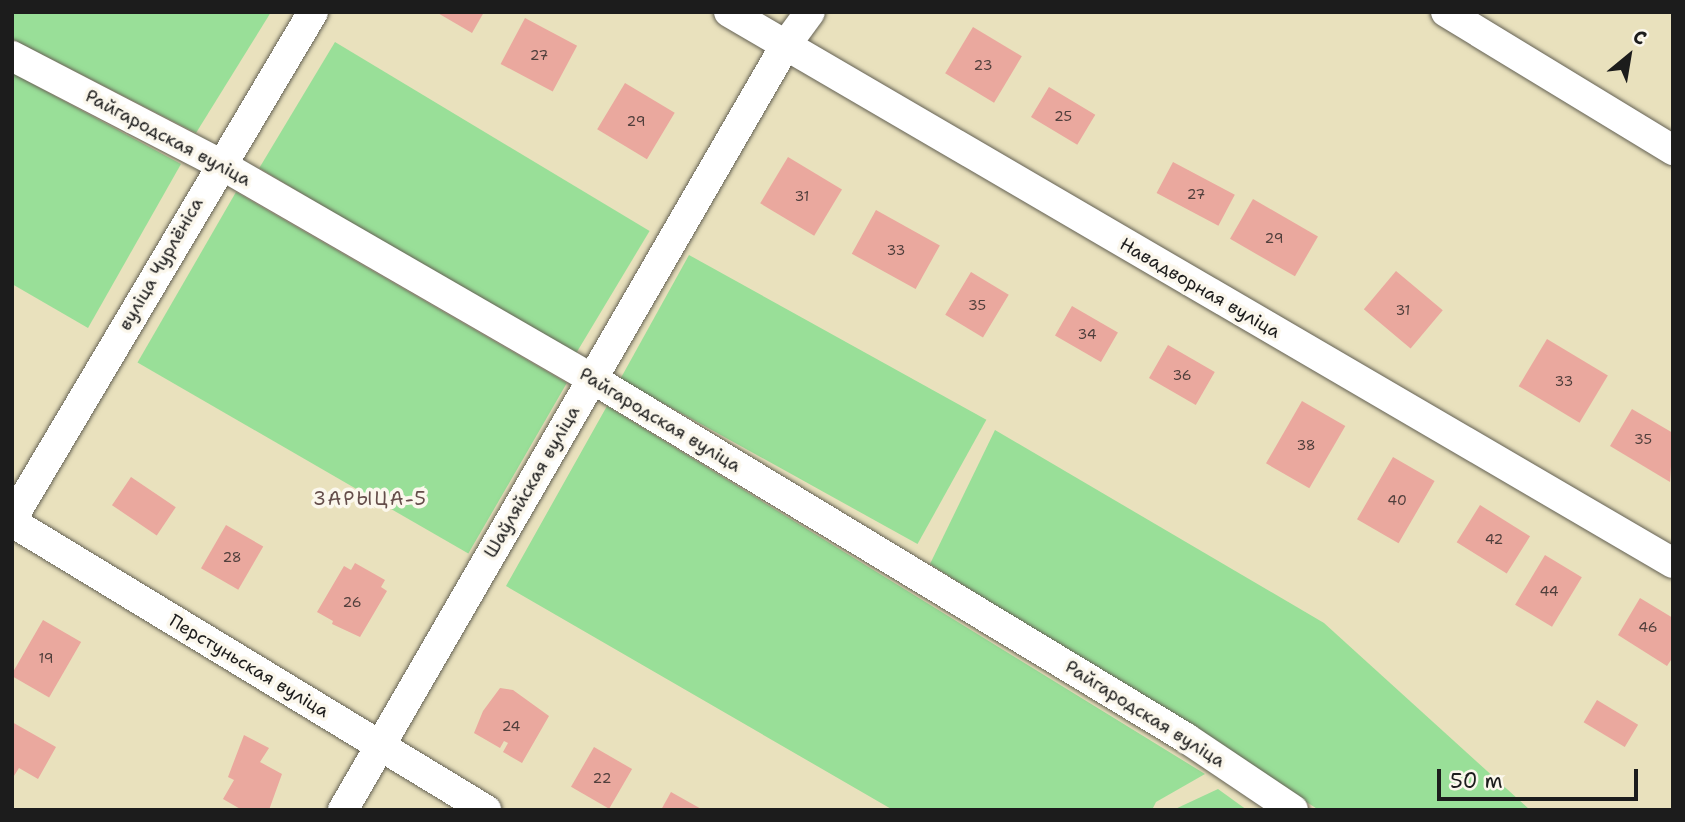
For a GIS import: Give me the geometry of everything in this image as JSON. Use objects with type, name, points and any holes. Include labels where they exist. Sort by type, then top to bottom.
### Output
[{"type":"street","name":"вуліца Чурлёніса","points":[[12,520],[220,164],[313,12]]},
{"type":"street","name":"Навадворная вуліца","points":[[729,12],[1673,563]]},
{"type":"street","name":"Шаўляйская вуліца","points":[[343,810],[377,745],[785,46],[810,12]]},
{"type":"street","points":[[1446,12],[1488,22],[1673,150]]},
{"type":"street","name":"Райгародская вуліца","points":[[12,56],[220,164],[593,379],[1186,738],[1293,810]]},
{"type":"street","name":"Перстуньская вуліца","points":[[12,520],[486,810]]},
{"type":"green space","points":[[12,12],[271,12],[196,133],[12,39]]},
{"type":"green space","points":[[335,42],[650,231],[574,357],[259,168]]},
{"type":"green space","points":[[12,73],[181,164],[88,328],[12,284]]},
{"type":"green space","points":[[236,192],[567,383],[468,554],[138,363]]},
{"type":"green space","points":[[689,255],[986,420],[918,544],[620,379]]},
{"type":"green space","points":[[607,406],[1205,774],[1156,802],[1152,810],[893,810],[506,586]]},
{"type":"green space","points":[[995,430],[1324,623],[1530,810],[1319,810],[930,564]]},
{"type":"green space","points":[[1218,789],[1247,810],[1173,810]]},
{"type":"building","points":[[436,12],[484,12],[472,33]]},
{"type":"building","points":[[525,18],[577,46],[553,92],[501,64]]},
{"type":"building","points":[[973,27],[1022,56],[994,103],[945,73]]},
{"type":"building","points":[[625,83],[675,113],[647,159],[597,129]]},
{"type":"building","points":[[1049,87],[1095,115],[1077,145],[1031,117]]},
{"type":"building","points":[[788,157],[842,189],[814,236],[760,203]]},
{"type":"building","points":[[1173,162],[1235,195],[1218,226],[1157,193]]},
{"type":"building","points":[[1253,199],[1318,236],[1295,276],[1230,239]]},
{"type":"building","points":[[876,210],[940,245],[916,289],[852,254]]},
{"type":"building","points":[[1396,271],[1443,310],[1411,349],[1364,309]]},
{"type":"building","points":[[971,272],[1009,295],[983,338],[945,315]]},
{"type":"building","points":[[1072,306],[1118,332],[1101,362],[1055,335]]},
{"type":"building","points":[[1547,339],[1608,376],[1580,423],[1519,386]]},
{"type":"building","points":[[1168,345],[1215,372],[1196,405],[1149,378]]},
{"type":"building","points":[[1302,401],[1345,426],[1309,488],[1266,463]]},
{"type":"building","points":[[1632,409],[1673,433],[1670,482],[1610,446]]},
{"type":"building","points":[[1393,457],[1435,481],[1399,543],[1357,519]]},
{"type":"building","points":[[131,477],[176,507],[157,535],[112,505]]},
{"type":"building","points":[[1480,505],[1530,536],[1507,574],[1457,542]]},
{"type":"building","points":[[226,525],[263,546],[238,590],[201,568]]},
{"type":"building","points":[[1545,555],[1582,577],[1552,627],[1515,605]]},
{"type":"building","points":[[355,563],[385,580],[381,587],[387,591],[360,637],[332,624],[333,621],[317,612],[344,566],[351,570]]},
{"type":"building","points":[[1640,598],[1673,618],[1673,657],[1667,666],[1618,635]]},
{"type":"building","points":[[43,620],[81,642],[49,697],[12,676]]},
{"type":"building","points":[[500,688],[513,690],[549,716],[522,763],[503,752],[508,743],[504,741],[500,748],[474,733],[483,711]]},
{"type":"building","points":[[1597,700],[1638,725],[1625,747],[1584,722]]},
{"type":"building","points":[[12,722],[56,747],[38,779],[19,768],[12,779]]},
{"type":"building","points":[[244,735],[269,748],[260,762],[282,774],[269,810],[242,810],[223,799],[234,780],[228,777]]},
{"type":"building","points":[[594,747],[632,769],[609,809],[571,787]]},
{"type":"building","points":[[671,792],[703,810],[661,810]]},
{"type":"district","name":"ЗАРЫЦА-5","points":[[371,499]]}]
